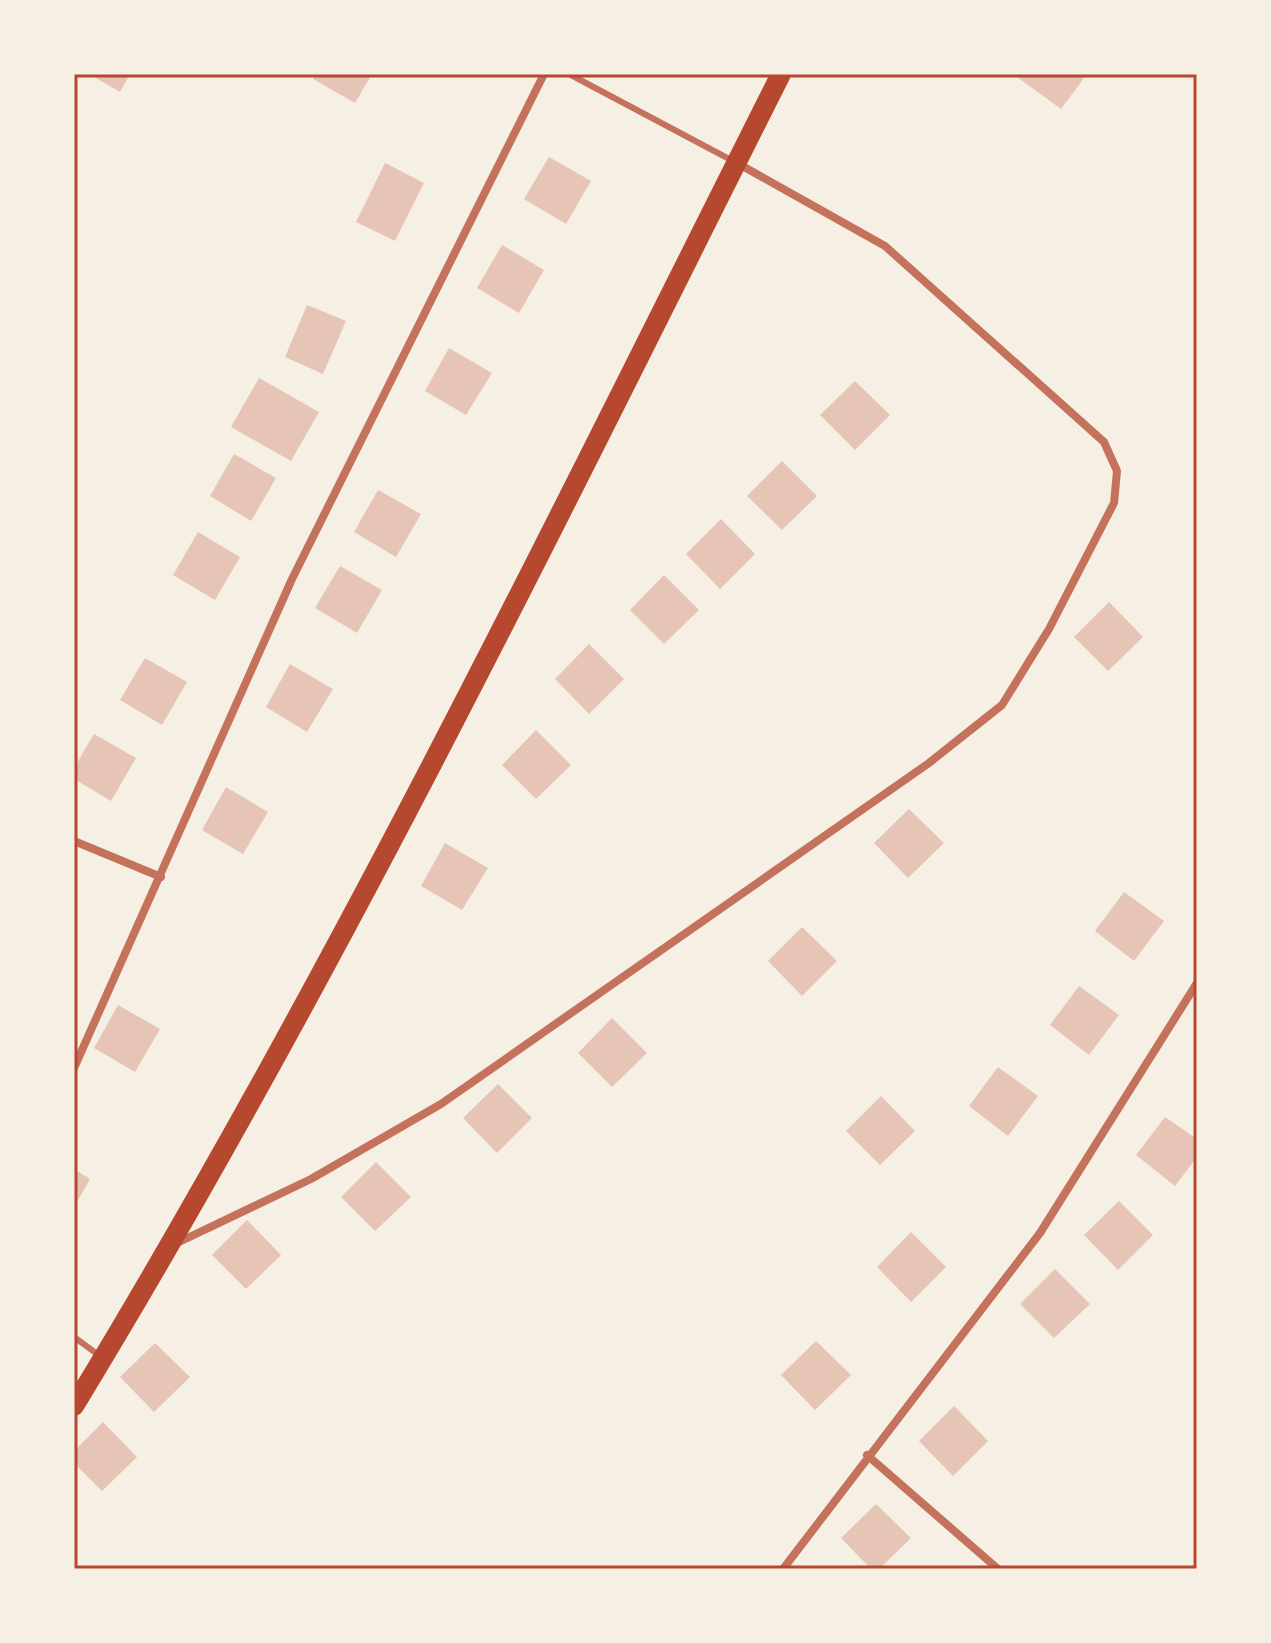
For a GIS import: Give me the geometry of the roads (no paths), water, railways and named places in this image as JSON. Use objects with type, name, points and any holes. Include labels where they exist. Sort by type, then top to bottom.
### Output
[{"type":"main road","points":[[74,1406],[172,1245],[379,864],[781,74]]},
{"type":"street","points":[[74,1068],[292,579],[544,74]]},
{"type":"street","points":[[172,1245],[311,1179],[441,1104],[904,781],[1002,705],[1049,629],[1114,503],[1117,471],[1104,442],[885,246],[736,163]]},
{"type":"street","points":[[74,841],[161,877]]},
{"type":"street","points":[[783,1569],[867,1455],[1040,1233],[1197,983]]},
{"type":"street","points":[[867,1455],[998,1569]]},
{"type":"lane","points":[[569,74],[736,163]]},
{"type":"lane","points":[[74,1337],[103,1358]]}]
